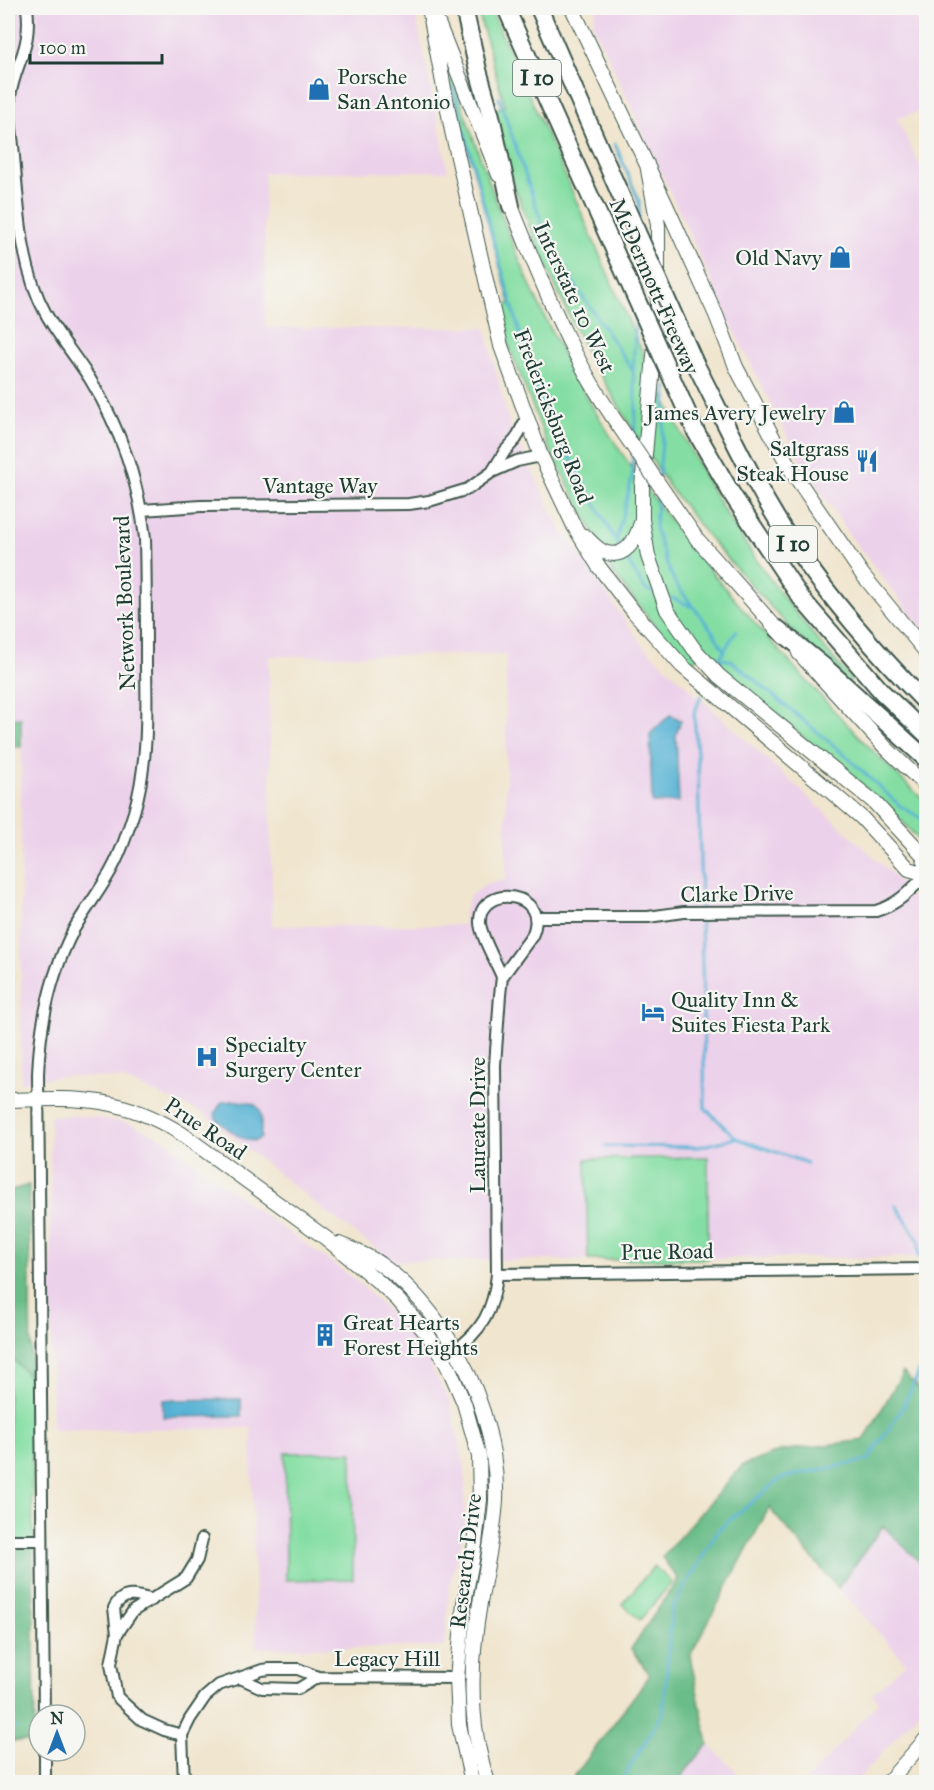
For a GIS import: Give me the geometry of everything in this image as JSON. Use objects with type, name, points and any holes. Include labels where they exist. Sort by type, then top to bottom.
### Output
[{"type":"highway","points":[[464,8],[511,206]]},
{"type":"highway","name":"McDermott Freeway","points":[[506,8],[696,432],[733,496],[801,598],[882,692],[927,734]]},
{"type":"highway","name":"McDermott Freeway","points":[[539,8],[694,362],[762,495],[796,550],[844,613],[927,703]]},
{"type":"highway","points":[[778,629],[835,675],[927,759]]},
{"type":"main road","name":"Interstate 10 West","points":[[430,8],[565,336],[602,402],[697,539],[885,747],[927,786]]},
{"type":"main road","name":"Fredericksburg Road","points":[[430,8],[452,131],[501,346],[526,417],[574,526],[598,567],[682,666],[862,818],[909,869],[927,873]]},
{"type":"main road","points":[[572,8],[716,315],[736,367],[787,464],[862,574],[927,652]]},
{"type":"main road","points":[[647,164],[658,225],[658,302],[642,488],[642,519],[648,556],[668,610],[694,649],[719,676],[874,802],[924,856],[927,873]]},
{"type":"main road","points":[[574,526],[602,551],[619,553],[633,543],[642,519]]},
{"type":"main road","name":"Prue Road","points":[[8,1100],[71,1099],[108,1102],[147,1114],[182,1134],[327,1239],[398,1300],[427,1334],[443,1358]]},
{"type":"main road","name":"Prue Road","points":[[327,1239],[381,1264],[416,1296],[456,1349]]},
{"type":"main road","name":"Research Drive","points":[[456,1349],[476,1394],[490,1437],[495,1463],[496,1500],[481,1601],[473,1678],[475,1723],[488,1782]]},
{"type":"main road","name":"Research Drive","points":[[443,1358],[464,1404],[479,1456],[480,1500],[466,1592],[457,1678],[459,1725],[472,1782]]},
{"type":"main road","points":[[466,1592],[476,1586],[489,1525],[494,1518],[489,1507],[489,1478],[479,1456]]},
{"type":"main road","points":[[481,1601],[476,1604],[473,1611],[466,1665],[457,1678],[464,1682],[478,1753],[483,1761]]},
{"type":"main road","points":[[888,1782],[927,1739]]},
{"type":"street","name":"Network Boulevard","points":[[27,8],[26,44],[14,76],[10,106],[21,224],[30,274],[40,304],[89,377],[113,419],[126,451],[142,510],[145,538],[147,726],[142,777],[135,810],[125,840],[108,877],[75,928],[62,955],[43,1013],[39,1044],[44,1703]]},
{"type":"street","points":[[579,22],[580,8]]},
{"type":"street","name":"Vantage Way","points":[[492,472],[505,451],[516,439],[526,417]]},
{"type":"street","name":"Vantage Way","points":[[142,510],[201,506],[409,504],[429,501],[468,489],[492,472],[517,461],[542,456]]},
{"type":"street","name":"Clarke Drive","points":[[536,917],[648,917],[693,912],[876,911],[898,901],[927,873]]},
{"type":"street","name":"Laureate Drive","points":[[497,1274],[495,1065],[502,977],[483,935],[480,921],[482,912],[488,904],[498,897],[508,896],[528,903],[536,917]]},
{"type":"street","points":[[502,977],[532,936],[536,917]]},
{"type":"street","name":"Prue Road","points":[[497,1274],[927,1269]]},
{"type":"street","points":[[443,1358],[467,1341],[481,1326],[493,1302],[497,1274]]},
{"type":"street","points":[[117,1634],[133,1611],[186,1578],[197,1560],[202,1539]]},
{"type":"street","points":[[8,1540],[42,1540]]},
{"type":"street","points":[[152,1600],[129,1595],[121,1598],[114,1608],[117,1634],[111,1664],[117,1697],[141,1720],[164,1731],[182,1735],[184,1782]]},
{"type":"street","name":"Legacy Hill","points":[[182,1735],[205,1697],[219,1685],[262,1670],[298,1669],[318,1677],[457,1678]]},
{"type":"street","points":[[270,1670],[270,1689]]},
{"type":"street","name":"Legacy Hill","points":[[240,1678],[262,1688],[298,1689],[318,1677]]},
{"type":"street","points":[[45,1763],[45,1782]]},
{"type":"shaded area","points":[[8,8],[414,8],[448,171],[264,173],[265,328],[485,328],[509,423],[558,525],[643,646],[889,871],[926,914],[926,1257],[393,1261],[316,1204],[203,1113],[122,1079],[63,1076],[21,1082],[21,747],[8,747]],"holes":[[[506,654],[506,880],[486,884],[470,896],[464,913],[464,925],[272,926],[269,656]]]},
{"type":"shaded area","points":[[596,8],[926,8],[926,109],[897,119],[926,174],[926,633],[851,537],[797,455],[736,335],[593,24]]},
{"type":"shaded area","points":[[50,1116],[82,1116],[126,1122],[162,1138],[247,1203],[355,1279],[415,1338],[450,1402],[465,1469],[464,1531],[449,1587],[445,1647],[256,1648],[251,1428],[52,1430]]},
{"type":"shaded area","points":[[883,1526],[926,1568],[926,1704],[856,1782],[806,1782],[878,1702],[872,1694],[906,1663],[838,1588]]},
{"type":"shaded area","points":[[708,1744],[747,1782],[677,1782]]},
{"type":"green space","points":[[477,8],[490,8],[634,332],[700,469],[765,572],[798,616],[852,680],[848,682],[797,636],[710,539],[670,488],[583,346],[536,243],[512,180],[492,110],[505,106]]},
{"type":"green space","points":[[449,80],[453,80],[505,225],[535,296],[569,365],[612,439],[661,508],[741,607],[846,723],[926,802],[926,849],[884,804],[702,653],[690,664],[661,634],[611,570],[548,446],[507,341],[499,306],[510,304]]},
{"type":"green space","points":[[21,718],[21,747],[8,747],[8,719]]},
{"type":"green space","points":[[708,1157],[708,1259],[588,1260],[586,1159]]},
{"type":"green space","points":[[29,1185],[31,1378],[8,1354],[8,1191]]},
{"type":"green space","points":[[8,1354],[31,1378],[33,1547],[8,1547]]},
{"type":"green space","points":[[903,1372],[926,1396],[926,1568],[883,1526],[838,1588],[769,1508],[690,1656],[708,1744],[677,1782],[570,1782],[650,1675],[631,1649],[678,1579],[662,1557],[742,1466],[780,1451],[864,1440]]},
{"type":"green space","points":[[352,1452],[353,1579],[286,1580],[285,1453]]},
{"type":"green space","points":[[8,1547],[33,1547],[35,1703],[27,1703],[27,1741],[8,1741]]},
{"type":"green space","points":[[654,1566],[672,1582],[640,1620],[622,1604]]},
{"type":"water","points":[[670,715],[681,720],[676,735],[679,802],[652,803],[650,734]]},
{"type":"water","points":[[222,1102],[252,1103],[259,1109],[261,1138],[250,1140],[244,1138],[216,1119],[215,1113]]},
{"type":"water","points":[[241,1399],[241,1416],[163,1417],[163,1400]]},
{"type":"waterway","points":[[453,88],[535,385],[563,445],[616,541]]},
{"type":"waterway","points":[[499,98],[541,221],[571,279],[633,371]]},
{"type":"waterway","points":[[615,144],[639,201],[639,218]]},
{"type":"waterway","points":[[637,284],[638,251]]},
{"type":"waterway","points":[[634,439],[636,405],[633,371],[636,314]]},
{"type":"waterway","points":[[670,356],[672,334]]},
{"type":"waterway","points":[[659,476],[667,387]]},
{"type":"waterway","points":[[619,545],[616,541],[632,478],[633,455]]},
{"type":"waterway","points":[[658,491],[655,527],[666,562],[675,583],[713,632],[724,651]]},
{"type":"waterway","points":[[627,560],[645,589],[652,592]]},
{"type":"waterway","points":[[672,598],[693,607]]},
{"type":"waterway","points":[[718,661],[736,631]]},
{"type":"waterway","points":[[718,661],[724,659],[732,661],[846,756],[900,806],[921,818]]},
{"type":"waterway","points":[[701,696],[694,714],[698,767],[701,909]]},
{"type":"waterway","points":[[701,915],[705,1108],[736,1138],[807,1163]]},
{"type":"waterway","points":[[606,1146],[699,1147],[736,1138]]},
{"type":"waterway","points":[[896,1205],[919,1241],[919,1257]]},
{"type":"waterway","points":[[921,1284],[926,1324]]},
{"type":"waterway","points":[[621,1782],[663,1713],[672,1609],[718,1530],[781,1478],[868,1460],[903,1407],[926,1357]]},
{"type":"waterway","points":[[8,1728],[16,1727]]},
{"type":"place","name":"Porsche San Antonio","points":[[319,89]]},
{"type":"place","name":"Old Navy","points":[[840,257]]},
{"type":"place","name":"James Avery Jewelry","points":[[844,412]]},
{"type":"place","name":"Saltgrass Steak House","points":[[867,461]]},
{"type":"place","name":"Quality Inn & Suites Fiesta Park","points":[[653,1012]]},
{"type":"place","name":"Specialty Surgery Center","points":[[207,1057]]},
{"type":"place","name":"Great Hearts Forest Heights","points":[[325,1335]]}]
